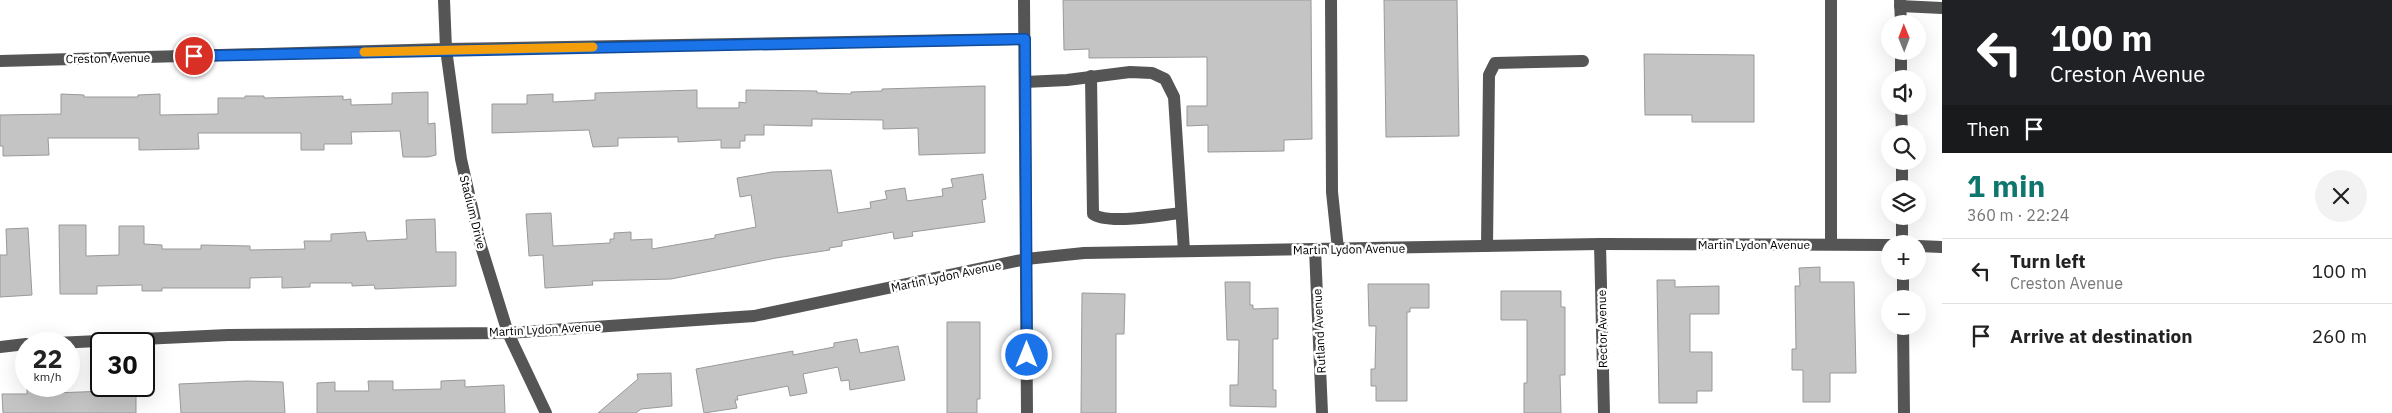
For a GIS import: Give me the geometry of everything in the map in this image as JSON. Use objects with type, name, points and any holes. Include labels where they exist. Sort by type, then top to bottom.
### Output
[{"type":"street","name":"Stadium Drive","points":[[444,0],[446,50],[460,160],[480,243],[508,333],[546,413]]},
{"type":"street","points":[[1024,0],[1027,413]]},
{"type":"street","points":[[1331,0],[1332,192],[1338,249]]},
{"type":"street","points":[[1830,244],[1831,0]]},
{"type":"street","points":[[1900,3],[1942,8]]},
{"type":"street","name":"Creston Avenue","points":[[0,61],[1025,39]]},
{"type":"street","points":[[1487,246],[1488,75],[1495,63],[1583,61]]},
{"type":"street","points":[[1025,82],[1067,80],[1130,72],[1152,73],[1165,79],[1174,97],[1184,251]]},
{"type":"street","points":[[1091,76],[1093,214],[1098,217],[1116,219],[1181,213]]},
{"type":"street","name":"Martin Lydon Avenue","points":[[80,342],[228,336],[508,333],[754,316],[1026,259],[1084,253],[1600,244],[1881,245]]},
{"type":"street","name":"Rector Avenue","points":[[1600,244],[1604,413]]},
{"type":"street","points":[[1926,246],[1942,247]]},
{"type":"street","name":"Rutland Avenue","points":[[1315,249],[1322,413]]},
{"type":"street","points":[[1903,335],[1904,413]]},
{"type":"street","points":[[0,347],[15,345]]},
{"type":"building","points":[[1063,0],[1311,0],[1312,139],[1284,140],[1284,151],[1208,152],[1208,125],[1187,126],[1187,106],[1207,106],[1207,57],[1089,58],[1089,49],[1064,50]]},
{"type":"building","points":[[1384,0],[1457,0],[1459,136],[1386,137]]},
{"type":"building","points":[[1644,54],[1754,55],[1754,122],[1692,122],[1692,115],[1645,115]]},
{"type":"building","points":[[985,86],[985,153],[919,155],[918,128],[883,129],[883,120],[812,119],[812,126],[764,125],[764,135],[745,135],[745,141],[740,141],[740,148],[721,148],[721,140],[678,142],[678,137],[618,138],[618,146],[593,147],[589,130],[492,133],[492,104],[527,104],[527,95],[553,94],[553,102],[595,100],[595,93],[697,90],[697,108],[739,108],[739,102],[746,103],[746,90],[817,91],[817,93],[851,94],[851,92],[882,91],[882,89]]},
{"type":"building","points":[[428,92],[428,124],[435,123],[436,155],[428,157],[403,157],[400,131],[351,132],[352,144],[324,144],[324,150],[301,150],[301,133],[198,133],[199,149],[139,150],[139,138],[48,138],[49,155],[3,156],[3,146],[0,146],[0,115],[61,114],[61,94],[84,95],[84,97],[138,97],[138,95],[160,94],[160,115],[218,114],[218,98],[245,98],[245,96],[264,96],[264,98],[343,96],[343,100],[351,99],[351,105],[392,104],[392,93]]},
{"type":"building","points":[[831,170],[838,213],[871,208],[870,202],[887,199],[885,191],[905,188],[907,201],[943,196],[942,189],[953,187],[951,179],[983,174],[986,199],[982,200],[985,222],[912,232],[913,236],[894,239],[893,232],[842,241],[842,246],[829,248],[830,250],[776,258],[671,279],[592,281],[593,285],[545,288],[543,255],[529,256],[526,214],[551,213],[553,246],[610,243],[610,239],[614,239],[614,233],[631,232],[631,240],[652,239],[652,249],[715,238],[715,235],[756,227],[751,195],[740,197],[737,178],[772,172]]},
{"type":"building","points":[[435,219],[436,252],[456,252],[456,286],[375,289],[374,285],[352,286],[352,283],[310,283],[310,287],[282,288],[282,277],[250,278],[250,288],[162,288],[162,291],[142,291],[142,285],[97,286],[97,294],[60,294],[59,225],[86,225],[86,256],[119,255],[119,226],[144,226],[144,244],[162,245],[162,249],[201,249],[201,245],[250,246],[250,250],[305,249],[304,241],[331,241],[331,234],[365,232],[367,241],[407,239],[406,220]]},
{"type":"building","points":[[28,228],[32,295],[0,297],[0,255],[7,255],[6,229]]},
{"type":"building","points":[[1820,267],[1820,282],[1854,282],[1856,373],[1830,373],[1830,402],[1803,402],[1803,370],[1792,370],[1792,349],[1796,349],[1795,286],[1800,286],[1799,268]]},
{"type":"building","points":[[1657,280],[1675,280],[1675,287],[1719,286],[1719,314],[1690,314],[1690,352],[1712,352],[1712,391],[1697,391],[1697,403],[1659,403]]},
{"type":"building","points":[[1225,282],[1250,282],[1250,305],[1253,305],[1253,309],[1278,308],[1278,339],[1273,339],[1273,390],[1276,390],[1276,407],[1230,406],[1230,385],[1238,385],[1239,340],[1227,340]]},
{"type":"building","points":[[1368,284],[1429,284],[1429,308],[1410,308],[1410,312],[1407,312],[1407,401],[1376,401],[1376,386],[1371,386],[1371,369],[1375,369],[1376,326],[1369,326]]},
{"type":"building","points":[[1501,291],[1561,291],[1561,307],[1565,307],[1565,375],[1560,375],[1561,413],[1524,413],[1524,383],[1527,383],[1527,320],[1501,320]]},
{"type":"building","points":[[1082,293],[1125,294],[1124,334],[1116,334],[1116,413],[1081,413]]},
{"type":"building","points":[[947,322],[980,322],[980,399],[977,399],[977,413],[947,413]]},
{"type":"building","points":[[857,339],[860,353],[898,346],[905,380],[850,390],[849,380],[841,381],[838,367],[803,374],[807,393],[790,396],[788,386],[737,396],[738,400],[735,400],[737,408],[704,413],[696,369],[793,351],[793,355],[834,347],[834,343]]},
{"type":"building","points":[[671,373],[672,406],[641,409],[636,413],[598,413],[638,379],[637,374]]},
{"type":"building","points":[[465,380],[465,387],[504,385],[505,413],[317,413],[317,383],[335,382],[335,391],[369,391],[368,381],[393,381],[393,390],[441,389],[441,381]]},
{"type":"building","points":[[247,381],[283,382],[285,413],[181,413],[179,384]]},
{"type":"building","points":[[80,392],[90,392],[90,397],[136,397],[136,413],[3,413],[2,394],[15,394],[15,397],[80,397]]},
{"type":"slow traffic","points":[[364,52],[593,47]]},
{"type":"route","points":[[194,56],[1025,39],[1027,355]]}]
